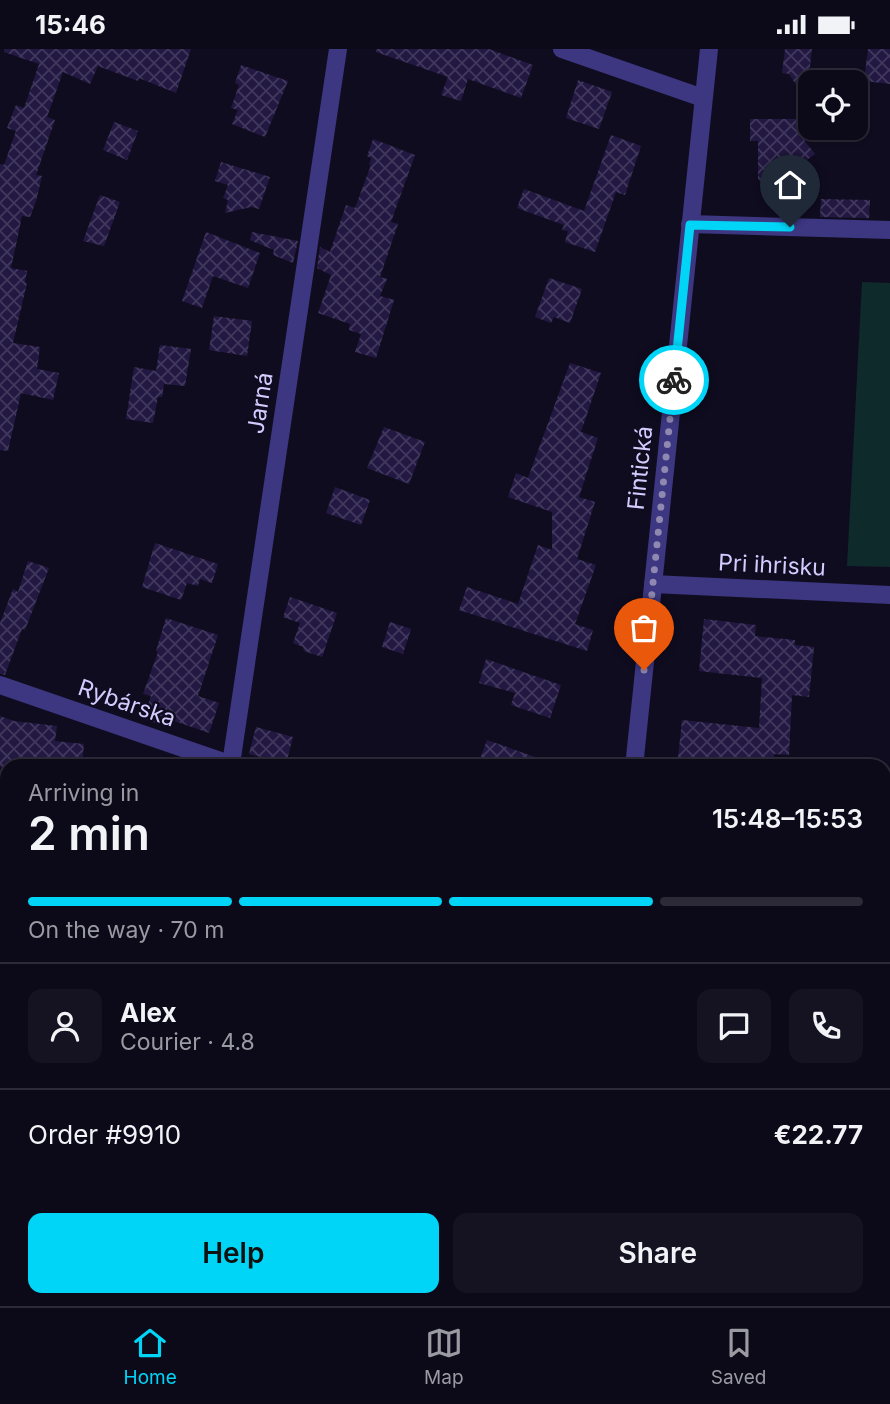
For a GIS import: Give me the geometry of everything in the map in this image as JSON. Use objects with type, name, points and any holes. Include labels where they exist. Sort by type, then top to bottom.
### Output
[{"type":"street","name":"Jarná","points":[[236,759],[338,49]]},
{"type":"street","points":[[562,49],[704,98]]},
{"type":"street","name":"Fintická","points":[[635,759],[709,49]]},
{"type":"street","points":[[690,225],[890,230]]},
{"type":"street","name":"Pri ihrisku","points":[[653,584],[890,596]]},
{"type":"street","name":"Rybárska","points":[[0,685],[217,759]]},
{"type":"green space","points":[[862,282],[890,283],[890,567],[847,566]]},
{"type":"building","points":[[4,49],[191,49],[176,93],[98,66],[90,84],[63,72],[47,117],[55,120],[36,175],[42,176],[36,201],[30,217],[22,216],[11,268],[27,271],[27,283],[13,343],[40,347],[37,369],[59,373],[53,400],[21,393],[8,451],[0,450],[0,164],[4,165],[16,131],[7,128],[16,105],[24,108],[39,64],[4,52]]},
{"type":"building","points":[[377,49],[489,49],[533,65],[521,98],[468,79],[461,101],[441,95],[448,77],[376,52]]},
{"type":"building","points":[[785,49],[812,49],[810,70],[798,70],[798,88],[789,74],[782,73]]},
{"type":"building","points":[[868,49],[890,49],[890,84],[868,81],[868,70],[865,70]]},
{"type":"building","points":[[241,65],[288,81],[265,137],[232,124],[238,110],[231,108],[239,85],[235,83]]},
{"type":"building","points":[[578,80],[612,92],[599,129],[566,118]]},
{"type":"building","points":[[750,119],[798,119],[798,140],[804,140],[815,154],[766,190],[758,179],[758,141],[750,141]]},
{"type":"building","points":[[114,122],[138,131],[127,160],[103,150]]},
{"type":"building","points":[[611,135],[641,146],[625,195],[616,192],[595,252],[565,242],[568,231],[562,230],[564,225],[517,208],[524,189],[584,211]]},
{"type":"building","points":[[373,139],[415,155],[391,222],[398,224],[380,277],[387,279],[380,296],[394,300],[376,358],[355,352],[361,334],[349,330],[350,324],[318,313],[331,275],[317,268],[320,247],[330,252],[346,205],[355,208],[371,165],[371,158],[367,156]]},
{"type":"building","points":[[221,162],[270,177],[259,209],[251,207],[225,213],[228,200],[223,198],[228,185],[215,181]]},
{"type":"building","points":[[100,195],[120,202],[104,246],[83,241]]},
{"type":"building","points":[[821,199],[870,200],[869,218],[820,217]]},
{"type":"building","points":[[206,232],[260,253],[248,288],[213,276],[202,308],[182,301]]},
{"type":"building","points":[[252,232],[298,241],[293,263],[273,255],[274,250],[250,240]]},
{"type":"building","points":[[549,278],[582,289],[570,323],[554,317],[551,323],[535,317]]},
{"type":"building","points":[[214,316],[252,321],[247,356],[209,350]]},
{"type":"building","points":[[160,345],[191,349],[185,386],[164,384],[162,397],[158,397],[153,423],[126,419],[134,367],[156,371]]},
{"type":"building","points":[[570,363],[601,373],[581,432],[598,438],[579,497],[595,502],[577,559],[596,565],[575,624],[593,630],[587,651],[459,610],[467,587],[518,604],[538,545],[552,550],[552,512],[508,497],[516,473],[528,478]]},
{"type":"building","points":[[384,427],[425,442],[409,484],[367,468]]},
{"type":"building","points":[[335,487],[370,500],[361,525],[326,513]]},
{"type":"building","points":[[155,543],[218,564],[212,583],[200,579],[198,586],[187,583],[181,600],[142,587]]},
{"type":"building","points":[[28,561],[49,568],[5,675],[0,674],[0,623],[13,589],[18,592]]},
{"type":"building","points":[[290,597],[337,613],[322,657],[304,651],[303,647],[293,643],[300,623],[283,617]]},
{"type":"building","points":[[166,618],[218,635],[198,696],[219,703],[209,733],[163,717],[160,724],[143,719],[151,696],[143,694],[158,652],[156,651]]},
{"type":"building","points":[[704,619],[756,625],[755,636],[795,640],[795,645],[814,647],[809,697],[792,695],[789,755],[774,754],[774,759],[678,759],[682,720],[759,728],[762,678],[699,671]]},
{"type":"building","points":[[390,622],[411,629],[403,654],[382,647]]},
{"type":"building","points":[[486,659],[561,685],[550,718],[511,705],[515,693],[479,683]]},
{"type":"building","points":[[0,716],[14,721],[57,726],[55,741],[84,744],[83,759],[0,759]]},
{"type":"building","points":[[256,727],[293,737],[287,759],[268,759],[249,754]]},
{"type":"building","points":[[487,740],[541,759],[480,759]]},
{"type":"way so far","points":[[644,670],[674,380]]},
{"type":"route","points":[[674,380],[690,225],[790,227]]}]
